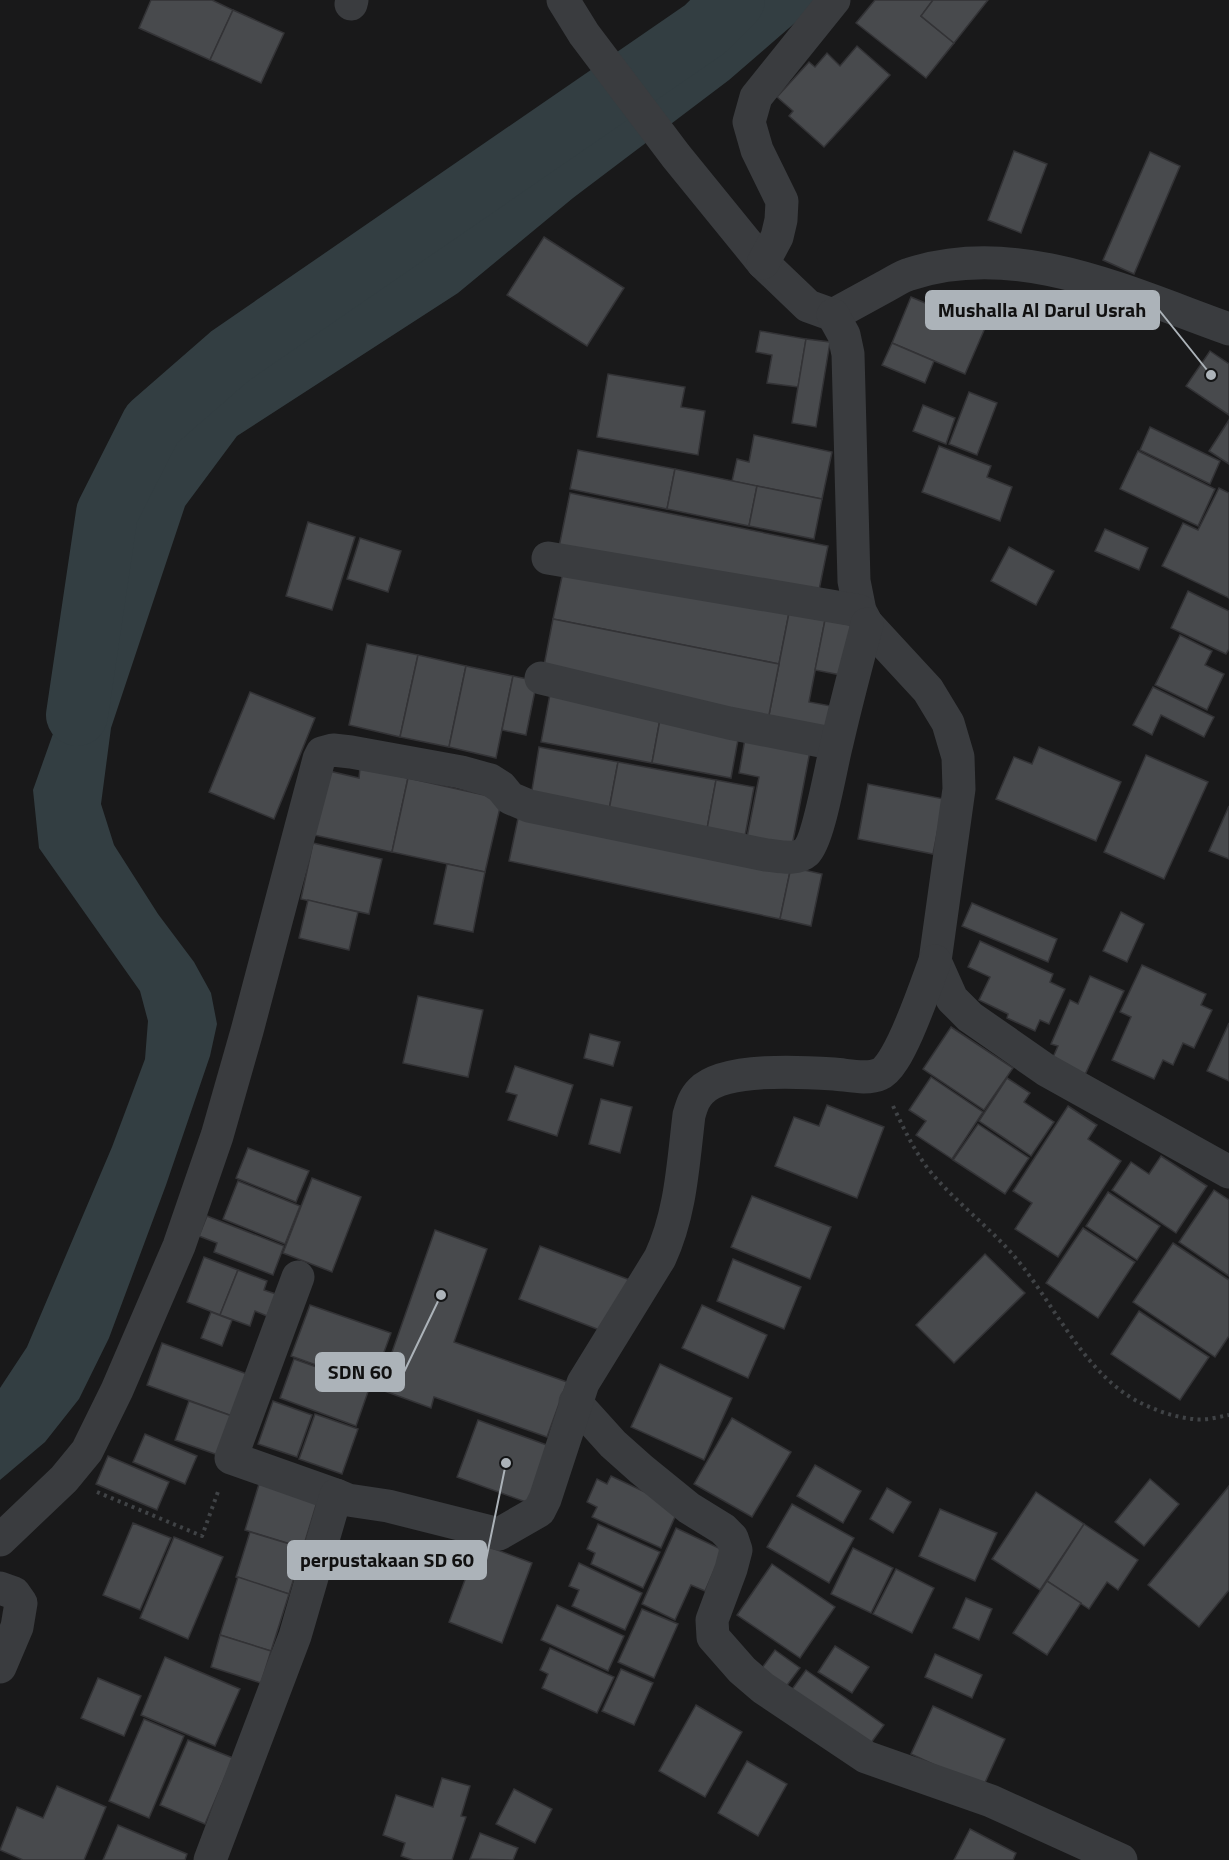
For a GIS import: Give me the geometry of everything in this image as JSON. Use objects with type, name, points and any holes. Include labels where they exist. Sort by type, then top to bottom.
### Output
[{"type":"street","points":[[298,1277],[231,1458],[348,1500],[388,1506],[499,1534],[538,1511],[545,1499],[583,1383],[660,1258],[668,1241],[677,1208],[693,1100],[702,1089],[730,1078],[759,1073],[807,1072],[862,1076],[880,1074],[892,1063],[903,1042],[935,961],[959,789],[958,757],[948,723],[928,690],[864,617],[854,581],[848,354],[844,335],[833,315],[808,306],[763,263],[676,156],[584,34],[563,0]]},
{"type":"street","points":[[763,263],[777,237],[782,201],[756,150],[749,122],[756,97],[834,0]]},
{"type":"street","points":[[833,315],[909,274],[952,265],[1000,262],[1051,269],[1114,288],[1229,329]]},
{"type":"street","points":[[548,558],[864,617]]},
{"type":"street","points":[[0,1540],[64,1479],[87,1451],[179,1246],[217,1136],[247,1031],[318,759],[322,753],[333,750],[351,752],[461,772],[490,780],[501,787],[510,798],[529,806],[766,855],[793,857],[804,855],[810,847],[822,810],[864,617]]},
{"type":"street","points":[[541,678],[729,723],[836,744]]},
{"type":"street","points":[[935,961],[952,999],[970,1017],[1046,1070],[1229,1172]]},
{"type":"street","points":[[575,1402],[613,1444],[634,1463],[689,1508],[723,1529],[732,1538],[736,1550],[712,1620],[713,1637],[763,1688],[866,1757],[991,1801],[1121,1860]]},
{"type":"street","points":[[210,1860],[295,1636],[336,1495]]},
{"type":"street","points":[[0,1588],[14,1593],[21,1603],[21,1614],[17,1627],[0,1667]]},
{"type":"path","points":[[880,1074],[915,1151],[935,1177],[1022,1266],[1069,1334],[1108,1380],[1136,1400],[1158,1410],[1195,1420],[1229,1415]]},
{"type":"path","points":[[64,1479],[202,1536],[231,1458]]},
{"type":"shaded area","points":[[732,0],[814,0],[804,15],[729,80],[573,198],[458,293],[237,436],[185,506],[111,728],[101,804],[114,845],[158,914],[194,962],[211,993],[217,1024],[210,1056],[166,1185],[109,1338],[79,1399],[45,1442],[0,1480],[0,1388],[27,1347],[112,1147],[145,1059],[148,1021],[140,991],[39,848],[33,790],[155,447],[176,427],[515,175]]},
{"type":"building","points":[[151,0],[212,0],[233,10],[210,60],[139,28]]},
{"type":"building","points":[[875,0],[933,0],[921,16],[954,43],[926,78],[856,23]]},
{"type":"building","points":[[933,0],[988,0],[954,43],[921,16]]},
{"type":"building","points":[[233,10],[284,33],[261,83],[210,60]]},
{"type":"building","points":[[857,46],[890,75],[824,147],[789,116],[793,111],[777,97],[809,62],[815,67],[827,53],[840,66]]},
{"type":"building","points":[[1014,151],[1047,164],[1021,233],[988,220]]},
{"type":"building","points":[[1150,152],[1180,166],[1134,274],[1103,260]]},
{"type":"building","points":[[544,237],[624,288],[587,346],[507,295]]},
{"type":"building","points":[[911,297],[985,328],[965,374],[892,343]]},
{"type":"building","points":[[760,331],[806,339],[798,387],[767,383],[772,355],[756,352]]},
{"type":"building","points":[[806,339],[830,342],[816,427],[792,423]]},
{"type":"building","points":[[892,343],[934,361],[925,383],[882,365]]},
{"type":"building","points":[[1210,351],[1229,364],[1229,415],[1186,386]]},
{"type":"building","points":[[608,374],[685,387],[681,407],[705,411],[698,455],[597,437]]},
{"type":"building","points":[[969,392],[997,403],[977,455],[949,444]]},
{"type":"building","points":[[923,405],[955,418],[946,444],[913,431]]},
{"type":"building","points":[[1229,420],[1229,464],[1209,451]]},
{"type":"building","points":[[1150,427],[1220,461],[1210,484],[1140,450]]},
{"type":"building","points":[[754,435],[832,452],[822,499],[732,481],[737,459],[749,462]]},
{"type":"building","points":[[939,446],[991,466],[987,477],[1012,487],[1000,521],[922,492]]},
{"type":"building","points":[[578,450],[675,469],[667,509],[570,489]]},
{"type":"building","points":[[1138,451],[1215,489],[1198,526],[1120,489]]},
{"type":"building","points":[[675,469],[757,486],[749,526],[667,509]]},
{"type":"building","points":[[757,486],[822,499],[814,539],[749,526]]},
{"type":"building","points":[[1219,488],[1229,493],[1229,598],[1162,566],[1183,523],[1198,530]]},
{"type":"building","points":[[570,493],[828,546],[817,600],[559,547]]},
{"type":"building","points":[[308,522],[355,537],[332,610],[286,596]]},
{"type":"building","points":[[1105,529],[1148,548],[1139,570],[1095,551]]},
{"type":"building","points":[[360,538],[401,551],[388,592],[347,579]]},
{"type":"building","points":[[1009,547],[1054,571],[1036,605],[991,581]]},
{"type":"building","points":[[564,567],[789,613],[779,664],[553,619]]},
{"type":"building","points":[[1188,591],[1229,611],[1229,649],[1226,654],[1171,628]]},
{"type":"building","points":[[789,613],[825,620],[809,702],[831,706],[825,732],[768,720]]},
{"type":"building","points":[[553,619],[779,664],[768,720],[542,676]]},
{"type":"building","points":[[825,620],[856,626],[846,676],[815,670]]},
{"type":"building","points":[[1180,635],[1212,651],[1205,665],[1224,674],[1207,710],[1155,685]]},
{"type":"building","points":[[367,644],[418,655],[400,737],[349,725]]},
{"type":"building","points":[[418,655],[466,666],[449,747],[400,737]]},
{"type":"building","points":[[466,666],[513,676],[496,758],[449,747]]},
{"type":"building","points":[[513,676],[537,681],[526,735],[502,730]]},
{"type":"building","points":[[1153,687],[1214,717],[1204,737],[1161,715],[1152,735],[1133,725]]},
{"type":"building","points":[[250,692],[315,718],[274,819],[209,792]]},
{"type":"building","points":[[550,694],[661,714],[652,763],[541,742]]},
{"type":"building","points":[[661,714],[740,729],[731,778],[652,763]]},
{"type":"building","points":[[746,733],[811,746],[792,846],[747,837],[759,777],[739,773]]},
{"type":"building","points":[[539,747],[618,762],[609,810],[531,796]]},
{"type":"building","points":[[1039,747],[1121,782],[1096,841],[996,799],[1014,757],[1032,764]]},
{"type":"building","points":[[1146,755],[1208,782],[1164,879],[1104,852]]},
{"type":"building","points":[[618,762],[716,780],[707,829],[609,810]]},
{"type":"building","points":[[360,768],[408,778],[392,852],[314,835],[329,771],[359,778]]},
{"type":"building","points":[[408,778],[502,799],[485,872],[392,852]]},
{"type":"building","points":[[716,780],[754,787],[745,836],[707,829]]},
{"type":"building","points":[[868,784],[944,799],[933,854],[858,839]]},
{"type":"building","points":[[1229,806],[1229,859],[1209,851]]},
{"type":"building","points":[[520,809],[791,867],[780,919],[509,861]]},
{"type":"building","points":[[313,843],[382,859],[369,914],[301,899]]},
{"type":"building","points":[[447,864],[485,872],[473,932],[434,924]]},
{"type":"building","points":[[791,867],[822,874],[811,926],[780,919]]},
{"type":"building","points":[[308,900],[358,912],[349,950],[299,938]]},
{"type":"building","points":[[972,903],[1057,939],[1048,962],[962,926]]},
{"type":"building","points":[[1121,912],[1144,924],[1127,962],[1103,951]]},
{"type":"building","points":[[980,941],[1053,974],[1050,982],[1065,989],[1049,1024],[1040,1020],[1035,1031],[1007,1018],[1008,1014],[979,1000],[990,977],[968,967]]},
{"type":"building","points":[[1142,965],[1206,994],[1201,1005],[1212,1010],[1194,1048],[1183,1043],[1173,1065],[1163,1060],[1154,1079],[1112,1060],[1131,1017],[1120,1012]]},
{"type":"building","points":[[1090,976],[1124,991],[1083,1079],[1050,1064],[1058,1046],[1051,1044],[1070,1000],[1078,1004]]},
{"type":"building","points":[[418,996],[483,1010],[468,1077],[403,1063]]},
{"type":"building","points":[[1229,1023],[1229,1081],[1207,1071]]},
{"type":"building","points":[[951,1027],[1013,1068],[984,1110],[923,1069]]},
{"type":"building","points":[[590,1034],[620,1042],[613,1066],[584,1058]]},
{"type":"building","points":[[515,1066],[573,1085],[557,1136],[508,1120],[517,1095],[506,1092]]},
{"type":"building","points":[[931,1077],[983,1112],[952,1159],[916,1135],[926,1121],[909,1110]]},
{"type":"building","points":[[1007,1078],[1030,1093],[1024,1102],[1054,1122],[1031,1156],[979,1121]]},
{"type":"building","points":[[601,1099],[632,1107],[620,1153],[589,1144]]},
{"type":"building","points":[[827,1105],[884,1127],[857,1198],[775,1166],[794,1117],[819,1126]]},
{"type":"building","points":[[1068,1106],[1097,1125],[1088,1139],[1121,1161],[1058,1257],[1015,1229],[1032,1203],[1013,1191]]},
{"type":"building","points":[[978,1124],[1029,1158],[1005,1194],[953,1160]]},
{"type":"building","points":[[248,1148],[309,1171],[296,1202],[236,1178]]},
{"type":"building","points":[[1161,1156],[1207,1186],[1176,1233],[1112,1190],[1131,1162],[1149,1174]]},
{"type":"building","points":[[312,1178],[361,1197],[332,1272],[283,1253]]},
{"type":"building","points":[[238,1181],[300,1206],[285,1244],[223,1219]]},
{"type":"building","points":[[1214,1190],[1229,1200],[1229,1276],[1179,1242]]},
{"type":"building","points":[[1108,1192],[1160,1226],[1137,1260],[1086,1226]]},
{"type":"building","points":[[752,1196],[831,1227],[810,1279],[731,1247]]},
{"type":"building","points":[[207,1216],[284,1246],[273,1275],[214,1252],[217,1243],[199,1236]]},
{"type":"building","points":[[1083,1228],[1135,1262],[1098,1318],[1046,1283]]},
{"type":"building","points":[[435,1230],[487,1249],[454,1342],[567,1382],[547,1437],[434,1397],[431,1408],[379,1389]]},
{"type":"building","points":[[1173,1243],[1229,1280],[1229,1336],[1215,1357],[1133,1302]]},
{"type":"building","points":[[540,1246],[630,1280],[610,1334],[519,1299]]},
{"type":"building","points":[[985,1254],[1025,1293],[954,1363],[916,1325]]},
{"type":"building","points":[[204,1257],[238,1270],[220,1315],[187,1302]]},
{"type":"building","points":[[733,1259],[801,1287],[784,1329],[717,1301]]},
{"type":"building","points":[[238,1270],[267,1281],[264,1290],[276,1294],[267,1316],[255,1311],[250,1326],[220,1315]]},
{"type":"building","points":[[310,1305],[391,1333],[372,1385],[291,1356]]},
{"type":"building","points":[[702,1305],[767,1335],[748,1378],[682,1348]]},
{"type":"building","points":[[1139,1311],[1209,1357],[1180,1400],[1111,1354]]},
{"type":"building","points":[[211,1312],[232,1320],[222,1346],[201,1338]]},
{"type":"building","points":[[162,1343],[247,1374],[232,1416],[147,1385]]},
{"type":"building","points":[[294,1359],[370,1386],[356,1426],[280,1398]]},
{"type":"building","points":[[660,1364],[732,1398],[704,1460],[631,1427]]},
{"type":"building","points":[[189,1401],[232,1416],[218,1455],[175,1440]]},
{"type":"building","points":[[273,1401],[312,1415],[297,1457],[258,1444]]},
{"type":"building","points":[[315,1414],[358,1429],[342,1474],[299,1459]]},
{"type":"building","points":[[732,1418],[791,1452],[752,1517],[694,1484]]},
{"type":"building","points":[[478,1420],[555,1448],[534,1505],[457,1477]]},
{"type":"building","points":[[145,1434],[197,1456],[185,1484],[133,1462]]},
{"type":"building","points":[[108,1456],[169,1482],[157,1510],[96,1484]]},
{"type":"building","points":[[815,1465],[861,1491],[843,1523],[797,1496]]},
{"type":"building","points":[[611,1476],[679,1508],[661,1548],[592,1517],[597,1507],[587,1502],[597,1479],[607,1484]]},
{"type":"building","points":[[1150,1479],[1179,1504],[1144,1546],[1115,1522]]},
{"type":"building","points":[[259,1484],[317,1502],[303,1548],[245,1530]]},
{"type":"building","points":[[1229,1486],[1229,1590],[1199,1627],[1148,1585]]},
{"type":"building","points":[[887,1488],[911,1502],[893,1533],[870,1519]]},
{"type":"building","points":[[1036,1492],[1084,1524],[1040,1590],[992,1559]]},
{"type":"building","points":[[792,1504],[854,1538],[829,1583],[767,1547]]},
{"type":"building","points":[[940,1509],[997,1533],[975,1581],[919,1556]]},
{"type":"building","points":[[133,1523],[171,1538],[140,1610],[103,1595]]},
{"type":"building","points":[[598,1524],[660,1552],[643,1588],[591,1564],[595,1553],[587,1549]]},
{"type":"building","points":[[1084,1524],[1138,1560],[1118,1590],[1107,1582],[1089,1609],[1047,1581]]},
{"type":"building","points":[[676,1528],[723,1550],[705,1591],[691,1585],[675,1620],[642,1604]]},
{"type":"building","points":[[250,1532],[303,1548],[289,1594],[236,1577]]},
{"type":"building","points":[[174,1537],[223,1557],[188,1639],[140,1618]]},
{"type":"building","points":[[479,1543],[532,1563],[502,1643],[449,1622]]},
{"type":"building","points":[[853,1548],[893,1568],[871,1613],[831,1594]]},
{"type":"building","points":[[579,1563],[642,1593],[625,1630],[572,1606],[579,1590],[569,1586]]},
{"type":"building","points":[[772,1564],[835,1607],[800,1658],[737,1615]]},
{"type":"building","points":[[896,1569],[934,1588],[912,1633],[873,1614]]},
{"type":"building","points":[[238,1577],[289,1594],[271,1651],[220,1635]]},
{"type":"building","points":[[1047,1581],[1081,1603],[1047,1655],[1013,1633]]},
{"type":"building","points":[[966,1598],[992,1609],[979,1640],[953,1628]]},
{"type":"building","points":[[557,1605],[624,1636],[608,1671],[541,1640]]},
{"type":"building","points":[[642,1609],[678,1624],[654,1678],[618,1662]]},
{"type":"building","points":[[220,1635],[271,1651],[261,1683],[211,1667]]},
{"type":"building","points":[[835,1646],[869,1667],[852,1693],[818,1672]]},
{"type":"building","points":[[550,1648],[614,1677],[597,1713],[542,1688],[548,1674],[540,1670]]},
{"type":"building","points":[[775,1650],[800,1668],[779,1696],[754,1679]]},
{"type":"building","points":[[935,1654],[982,1675],[972,1698],[925,1677]]},
{"type":"building","points":[[165,1657],[240,1689],[215,1746],[141,1715]]},
{"type":"building","points":[[621,1669],[653,1683],[634,1725],[602,1711]]},
{"type":"building","points":[[806,1670],[884,1725],[863,1754],[785,1699]]},
{"type":"building","points":[[98,1678],[141,1696],[124,1736],[81,1718]]},
{"type":"building","points":[[696,1705],[742,1732],[705,1797],[659,1771]]},
{"type":"building","points":[[933,1706],[1005,1739],[983,1787],[911,1754]]},
{"type":"building","points":[[144,1719],[184,1736],[149,1818],[109,1801]]},
{"type":"building","points":[[188,1740],[233,1758],[205,1824],[160,1805]]},
{"type":"building","points":[[747,1761],[787,1784],[758,1836],[718,1813]]},
{"type":"building","points":[[442,1778],[470,1786],[461,1816],[466,1817],[452,1860],[413,1860],[401,1856],[405,1843],[383,1835],[396,1795],[433,1807]]},
{"type":"building","points":[[57,1786],[106,1807],[84,1860],[23,1860],[0,1850],[17,1807],[43,1818]]},
{"type":"building","points":[[514,1789],[552,1809],[535,1843],[496,1824]]},
{"type":"building","points":[[118,1825],[187,1854],[185,1860],[103,1860]]},
{"type":"building","points":[[970,1829],[1016,1853],[1013,1860],[954,1860]]},
{"type":"building","points":[[480,1833],[518,1848],[513,1860],[470,1859]]},
{"type":"waterway","points":[[77,715],[107,513],[152,424],[230,356],[705,29],[734,0]]},
{"type":"place","name":"Mushalla Al Darul Usrah","points":[[1211,375]]},
{"type":"place","name":"SDN 60","points":[[441,1295]]},
{"type":"place","name":"perpustakaan SD 60","points":[[506,1463]]}]
